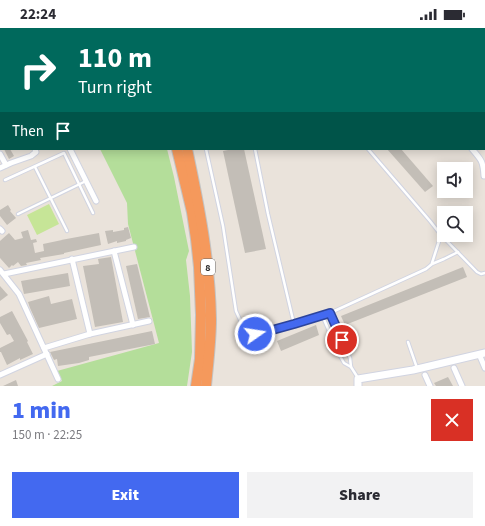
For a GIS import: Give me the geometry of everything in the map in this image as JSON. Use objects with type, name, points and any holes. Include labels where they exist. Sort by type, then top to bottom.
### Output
[{"type":"highway","name":"8","points":[[177,150],[192,212],[200,267],[200,359],[196,386]]},
{"type":"highway","name":"8","points":[[187,150],[202,222],[208,270],[211,320],[206,386]]},
{"type":"street","points":[[0,168],[31,156],[36,152],[35,150]]},
{"type":"street","points":[[70,150],[96,201]]},
{"type":"street","points":[[473,150],[483,162],[484,176]]},
{"type":"street","points":[[0,154],[6,165]]},
{"type":"street","points":[[58,379],[18,294],[2,272],[134,247]]},
{"type":"street","points":[[114,251],[133,325]]},
{"type":"street","points":[[72,259],[90,334]]},
{"type":"street","points":[[44,348],[90,334],[150,321]]},
{"type":"street","points":[[0,375],[46,354]]},
{"type":"street","points":[[358,382],[482,354],[485,368]]},
{"type":"street","points":[[454,368],[462,386]]},
{"type":"street","points":[[425,375],[430,386]]},
{"type":"lane","points":[[206,150],[222,226],[236,311],[242,324],[252,333],[258,334],[330,313],[426,269],[432,264],[458,252]]},
{"type":"lane","points":[[255,150],[268,214],[294,324]]},
{"type":"lane","points":[[369,150],[437,230]]},
{"type":"lane","points":[[6,180],[64,153],[93,213]]},
{"type":"lane","points":[[35,167],[67,231]]},
{"type":"lane","points":[[18,214],[86,181]]},
{"type":"lane","points":[[432,264],[439,242]]},
{"type":"lane","points":[[448,242],[477,272],[485,273]]},
{"type":"lane","points":[[330,313],[350,358],[351,367],[358,382]]},
{"type":"lane","points":[[322,315],[340,356],[344,363],[351,367]]},
{"type":"lane","points":[[408,342],[417,369]]},
{"type":"green space","points":[[100,150],[167,150],[189,251],[186,260],[190,296],[192,352],[187,386],[52,386],[62,381],[57,371],[159,343],[128,224],[127,203]]},
{"type":"green space","points":[[49,204],[59,224],[37,235],[27,215]]},
{"type":"building","points":[[4,150],[11,150],[14,156],[9,159]]},
{"type":"building","points":[[244,150],[266,249],[245,253],[223,151]]},
{"type":"building","points":[[388,150],[402,150],[433,186],[425,192]]},
{"type":"building","points":[[8,205],[11,210],[10,211],[16,218],[7,225],[0,216],[0,210]]},
{"type":"building","points":[[128,227],[131,238],[126,241],[117,243],[117,241],[108,244],[105,231],[113,230],[113,232],[124,230],[124,228]]},
{"type":"building","points":[[28,230],[31,240],[36,239],[37,242],[33,243],[35,253],[44,251],[43,244],[99,233],[101,245],[40,258],[41,260],[26,263],[27,265],[21,266],[18,262],[9,268],[0,258],[0,241],[9,233],[15,240],[23,238],[21,232]]},
{"type":"building","points":[[111,257],[123,322],[95,327],[83,266],[99,264],[98,259]]},
{"type":"building","points":[[137,264],[150,317],[138,319],[126,266]]},
{"type":"building","points":[[463,267],[467,277],[345,325],[341,316]]},
{"type":"building","points":[[68,273],[70,286],[24,294],[21,281]]},
{"type":"building","points":[[0,286],[8,295],[0,301]]},
{"type":"building","points":[[49,296],[51,304],[72,299],[77,319],[39,328],[28,302]]},
{"type":"building","points":[[12,311],[28,341],[27,342],[33,354],[20,360],[20,358],[7,365],[0,352],[0,348],[14,341],[10,334],[7,335],[0,323],[0,317]]},
{"type":"building","points":[[316,325],[319,335],[281,351],[277,341]]},
{"type":"building","points":[[152,331],[155,344],[89,357],[89,360],[79,363],[58,366],[57,359],[54,360],[50,352]]},
{"type":"building","points":[[448,377],[453,386],[436,386],[434,383]]},
{"type":"building","points":[[16,380],[18,386],[3,386]]},
{"type":"route","points":[[255,334],[330,313],[342,340]]}]
